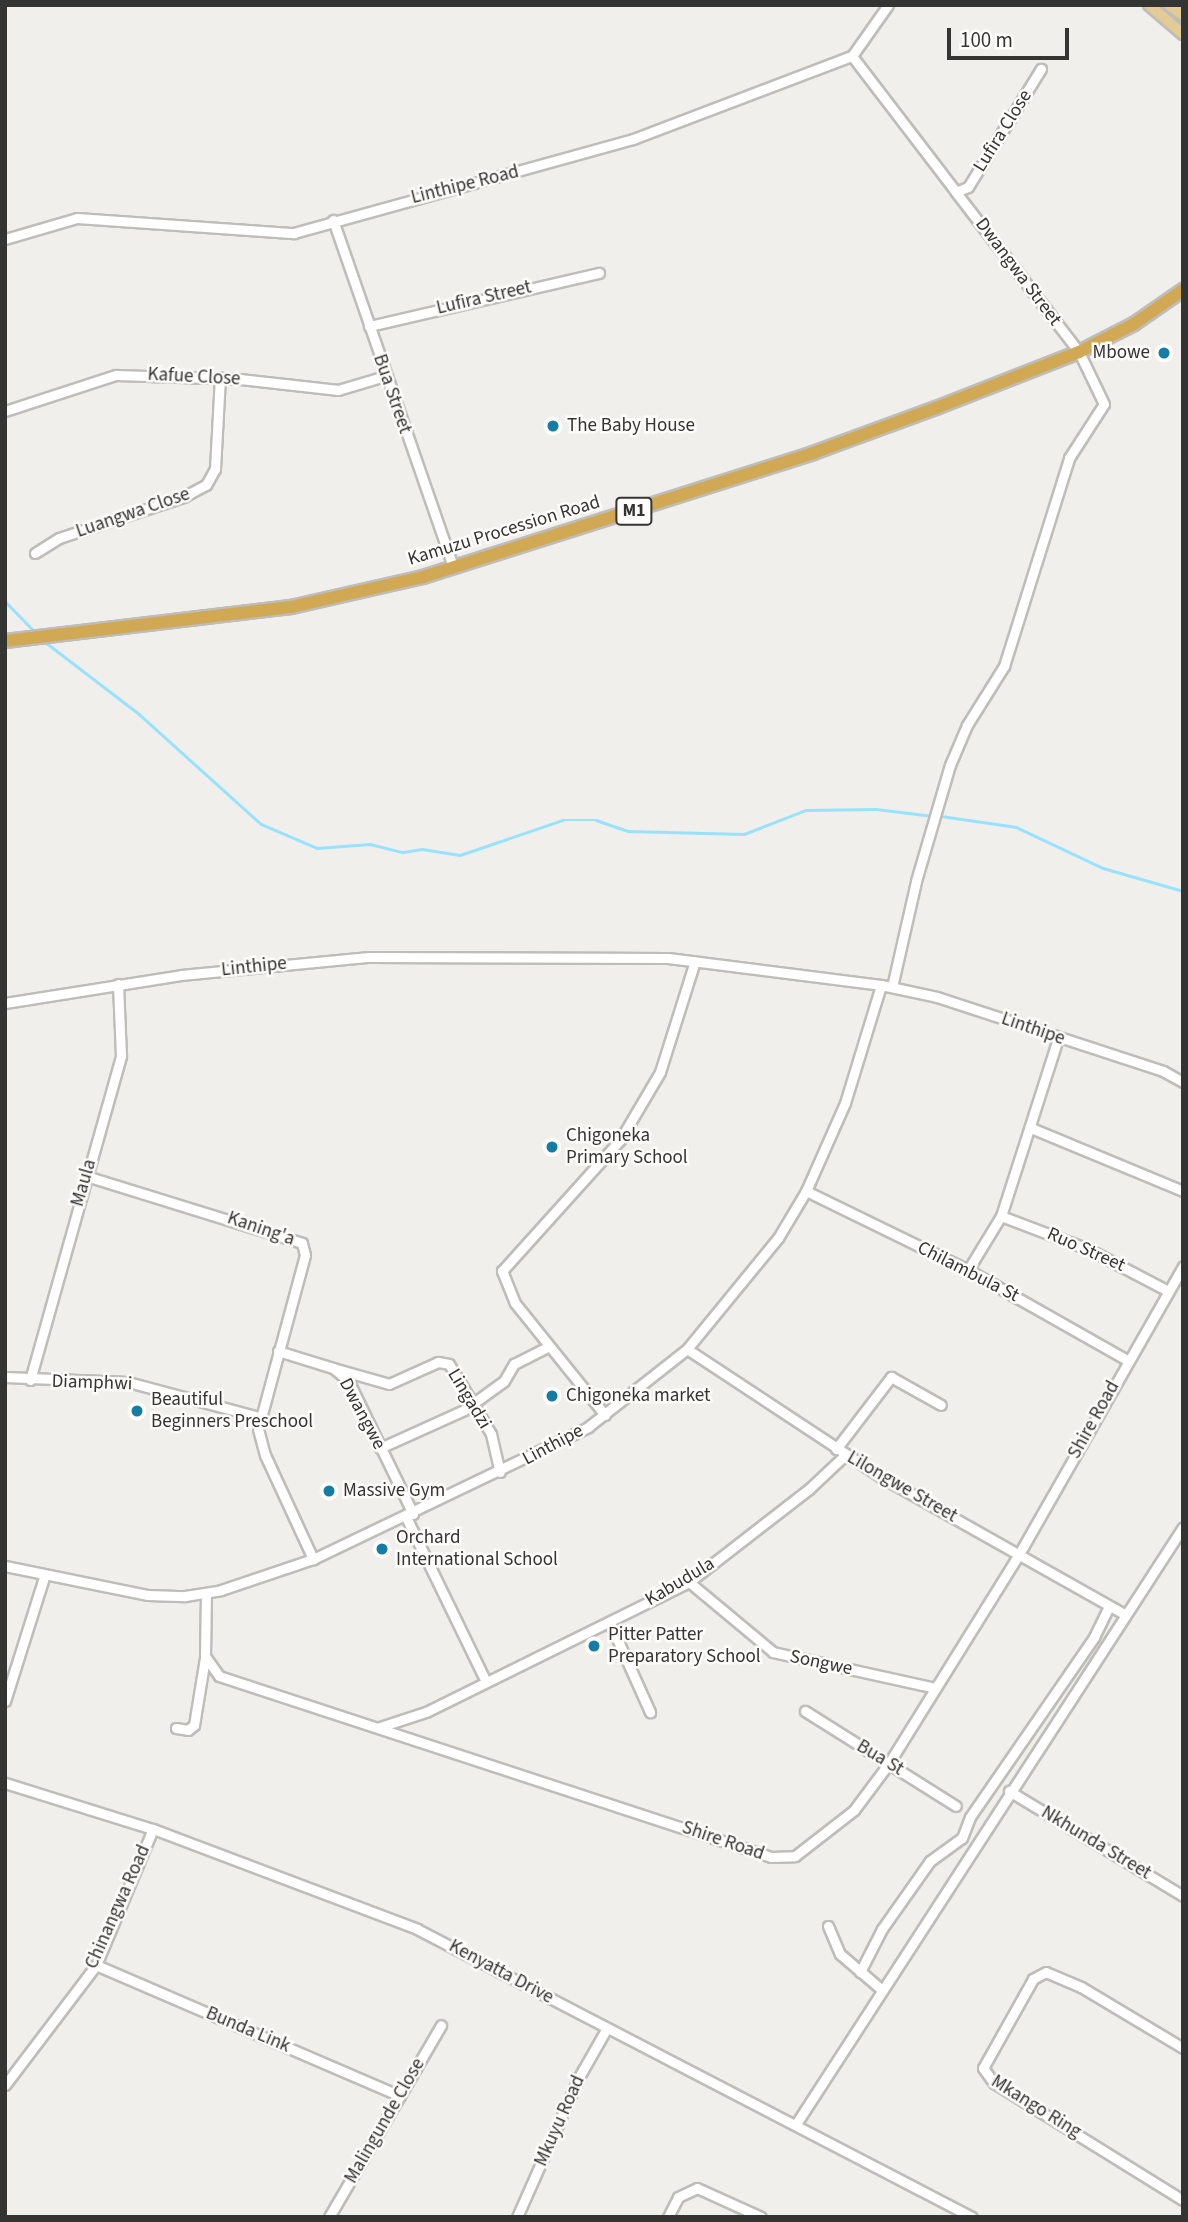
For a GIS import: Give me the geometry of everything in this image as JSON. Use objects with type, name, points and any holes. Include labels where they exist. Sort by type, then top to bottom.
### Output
[{"type":"highway","name":"Kamuzu Procession Road","points":[[5,641],[291,607],[453,567],[813,453],[1079,352],[1134,324],[1183,290]]},
{"type":"main road","points":[[1149,5],[1183,34]]},
{"type":"main road","points":[[1169,5],[1183,15]]},
{"type":"street","points":[[852,56],[888,5]]},
{"type":"street","name":"Dwangwa Street","points":[[852,56],[959,192],[1079,352],[1104,404],[1069,458],[1004,666],[967,725],[950,765],[892,987]]},
{"type":"street","name":"Linthipe Road","points":[[5,239],[77,218],[279,234],[633,139],[852,56]]},
{"type":"street","name":"Lufira Close","points":[[959,192],[1041,69]]},
{"type":"street","name":"Bua Street","points":[[333,220],[453,567]]},
{"type":"street","name":"Lufira Street","points":[[369,326],[600,273]]},
{"type":"street","name":"Kafue Close","points":[[5,411],[116,375],[220,377],[338,390],[385,376]]},
{"type":"street","name":"Luangwa Close","points":[[36,553],[60,538],[183,498],[206,485],[215,469],[220,377]]},
{"type":"street","name":"Linthipe","points":[[5,1003],[118,984],[369,957],[533,954],[695,961],[881,985],[937,997],[1163,1071],[1183,1082]]},
{"type":"street","points":[[605,1415],[547,1347],[515,1303],[502,1271],[620,1140],[660,1072],[695,961]]},
{"type":"street","name":"Maula","points":[[30,1380],[123,1042],[118,984]]},
{"type":"street","name":"Linthipe","points":[[5,1566],[44,1577],[148,1595],[206,1593],[313,1559],[500,1472],[605,1415],[687,1349],[778,1238],[806,1191],[845,1103],[881,985]]},
{"type":"street","points":[[968,1270],[1001,1216],[1058,1038]]},
{"type":"street","points":[[1031,1128],[1183,1191]]},
{"type":"street","name":"Kaning'a","points":[[86,1176],[302,1243],[305,1255],[259,1417]]},
{"type":"street","name":"Chilambula St","points":[[806,1191],[968,1270],[1127,1360]]},
{"type":"street","name":"Ruo Street","points":[[1001,1216],[1088,1249],[1168,1291]]},
{"type":"street","name":"Shire Road","points":[[205,1656],[212,1671],[227,1679],[782,1858],[804,1851],[839,1824],[869,1793],[889,1763],[1018,1554],[1183,1266]]},
{"type":"street","points":[[380,1448],[474,1402],[504,1381],[513,1364],[547,1347]]},
{"type":"street","name":"Lilongwe Street","points":[[687,1349],[845,1455],[1124,1615]]},
{"type":"street","name":"Dwangwe","points":[[278,1351],[333,1368],[348,1380],[485,1680]]},
{"type":"street","name":"Lingadzi","points":[[333,1368],[389,1384],[444,1362],[474,1402],[491,1434],[500,1472]]},
{"type":"street","name":"Diamphwi","points":[[5,1377],[128,1382],[259,1417]]},
{"type":"street","points":[[836,1449],[891,1377],[941,1405]]},
{"type":"street","points":[[259,1417],[265,1455],[313,1559]]},
{"type":"street","name":"Kabudula","points":[[379,1727],[426,1712],[485,1680],[610,1623],[689,1582],[809,1489],[845,1455]]},
{"type":"street","points":[[796,2124],[1009,1791],[1183,1527]]},
{"type":"street","points":[[5,1701],[44,1577]]},
{"type":"street","name":"Songwe","points":[[689,1582],[773,1653],[935,1688]]},
{"type":"street","points":[[176,1728],[188,1730],[194,1724],[205,1656],[206,1593]]},
{"type":"street","points":[[860,1972],[882,1929],[930,1861],[962,1838],[970,1817],[1094,1637],[1109,1606]]},
{"type":"street","points":[[610,1623],[650,1712]]},
{"type":"street","name":"Bua St","points":[[805,1710],[956,1806]]},
{"type":"street","name":"Kenyatta Drive","points":[[5,1783],[153,1829],[417,1929],[972,2217]]},
{"type":"street","name":"Nkhunda Street","points":[[1009,1791],[1183,1896]]},
{"type":"street","name":"Chinangwa Road","points":[[5,2085],[96,1965],[153,1829]]},
{"type":"street","points":[[828,1926],[834,1947],[881,1989]]},
{"type":"street","name":"Bunda Link","points":[[96,1965],[400,2096]]},
{"type":"street","name":"Mkango Ring","points":[[1183,2048],[1057,1974],[1046,1972],[1033,1979],[983,2068],[994,2083],[1183,2200]]},
{"type":"street","name":"Malingunde Close","points":[[329,2217],[441,2025]]},
{"type":"street","name":"Mkuyu Road","points":[[519,2216],[579,2077],[607,2028]]},
{"type":"street","points":[[668,2217],[678,2197],[697,2188],[761,2217]]},
{"type":"waterway","points":[[5,601],[37,634]]},
{"type":"waterway","points":[[44,641],[139,714],[261,824],[317,848],[370,844],[403,852],[422,849],[460,855],[563,820],[596,820],[628,831],[744,834],[806,810],[876,809],[933,816]]},
{"type":"waterway","points":[[941,816],[1016,827],[1103,868],[1183,891]]},
{"type":"place","name":"Mbowe","points":[[1164,353]]},
{"type":"place","name":"The Baby House","points":[[553,426]]},
{"type":"place","name":"Chigoneka Primary School","points":[[552,1147]]},
{"type":"place","name":"Chigoneka market","points":[[552,1396]]},
{"type":"place","name":"Beautiful Beginners Preschool","points":[[137,1411]]},
{"type":"place","name":"Massive Gym","points":[[329,1491]]},
{"type":"place","name":"Orchard International School","points":[[382,1549]]},
{"type":"place","name":"Pitter Patter Preparatory School","points":[[594,1646]]}]
